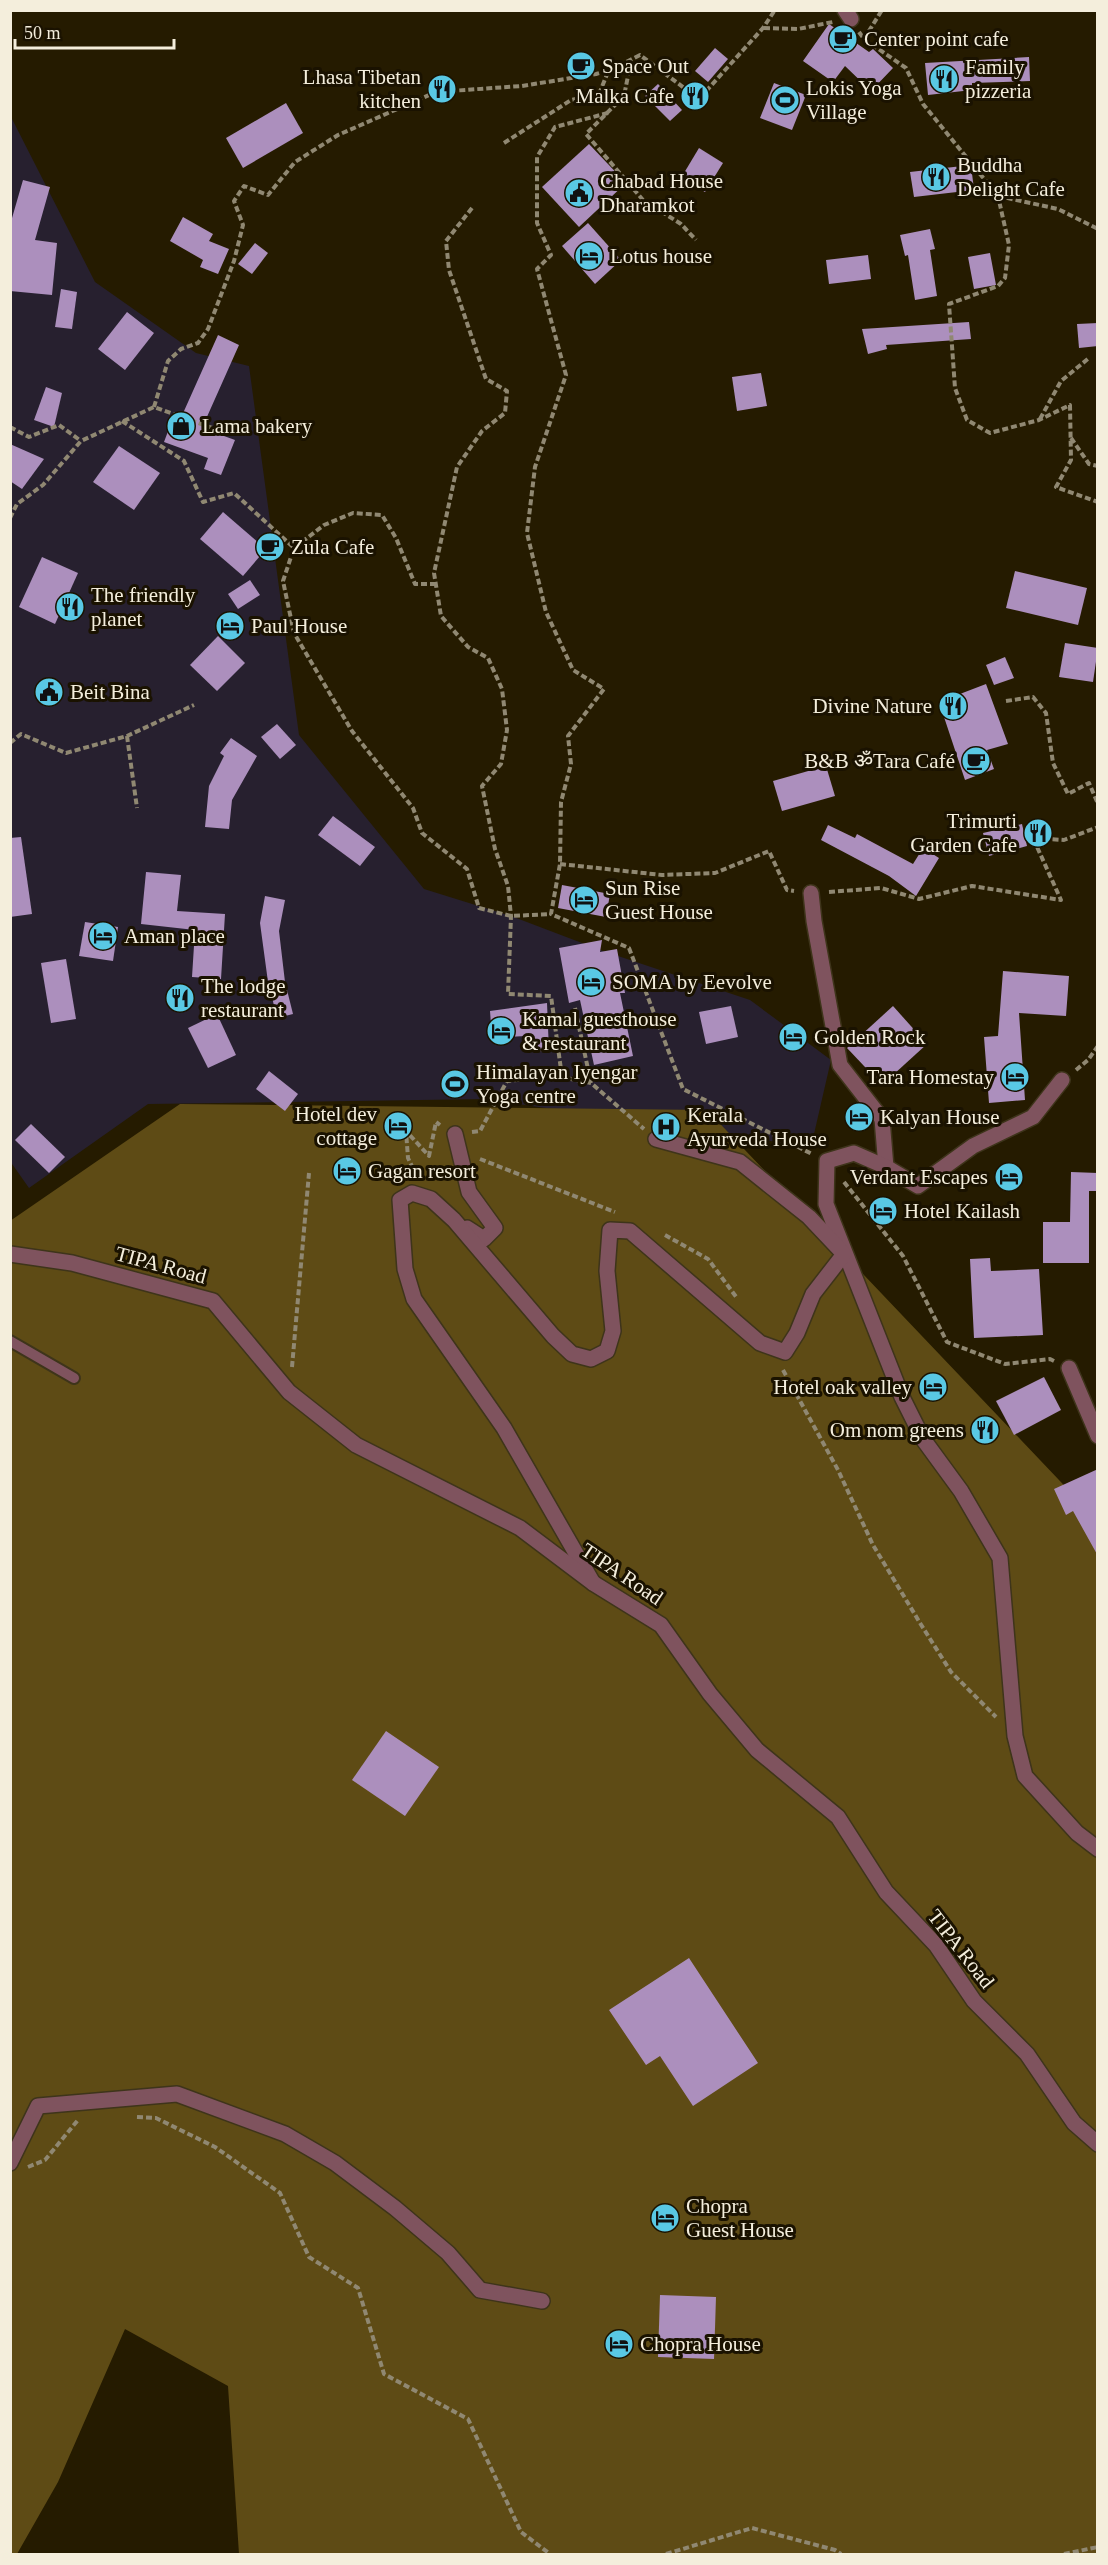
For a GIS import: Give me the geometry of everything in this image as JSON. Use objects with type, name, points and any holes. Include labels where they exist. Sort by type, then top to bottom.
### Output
[{"type":"street","points":[[811,893],[840,1065],[882,1119],[886,1167]]},
{"type":"street","points":[[1062,1080],[1033,1117],[973,1146],[918,1186],[886,1167],[854,1153],[827,1161],[826,1204],[902,1396],[918,1428],[961,1491],[1000,1558],[1016,1736],[1025,1776],[1077,1833],[1098,1849]]},
{"type":"street","points":[[455,1134],[469,1192],[495,1228],[484,1239],[454,1220],[426,1197],[412,1193],[400,1200],[405,1269],[414,1299],[504,1428],[593,1583]]},
{"type":"street","points":[[656,1139],[740,1162],[809,1217],[844,1254]]},
{"type":"street","points":[[454,1220],[553,1336],[572,1354],[591,1359],[607,1352],[613,1331],[607,1271],[610,1230],[630,1231],[760,1343],[784,1352],[797,1334],[813,1294],[844,1254]]},
{"type":"street","name":"TIPA Road","points":[[10,1254],[72,1263],[213,1301],[289,1392],[356,1445],[520,1528],[593,1583],[661,1625],[710,1694],[757,1750],[838,1817],[886,1892],[936,1945],[974,2001],[1027,2054],[1074,2123],[1098,2144]]},
{"type":"street","points":[[1069,1368],[1098,1436]]},
{"type":"street","points":[[15,2167],[38,2106],[177,2094],[285,2134],[335,2163],[448,2253],[480,2290],[542,2301]]},
{"type":"lane","points":[[10,1341],[74,1378]]},
{"type":"path","points":[[154,406],[168,361],[181,349],[198,343],[212,319],[234,261],[243,225],[234,201],[244,186],[268,195],[295,162],[338,135],[436,92],[522,86],[608,71],[640,55],[699,99],[763,28],[776,10]]},
{"type":"path","points":[[882,10],[864,39],[906,68],[923,104],[998,196],[1010,245],[1005,278],[998,286],[949,304],[955,388],[967,420],[990,433],[1039,420],[1070,405],[1071,460],[1056,487],[1098,502]]},
{"type":"path","points":[[763,28],[798,29],[844,17]]},
{"type":"path","points":[[632,60],[624,96],[586,134],[643,200],[681,224],[696,240]]},
{"type":"path","points":[[504,143],[571,100],[599,93],[608,71]]},
{"type":"path","points":[[551,914],[561,864],[561,802],[571,764],[568,736],[604,689],[573,670],[546,612],[527,533],[535,468],[566,375],[537,269],[552,255],[537,223],[537,157],[555,127],[608,113]]},
{"type":"path","points":[[998,196],[1058,210],[1098,230]]},
{"type":"path","points":[[472,208],[446,241],[449,270],[486,379],[507,391],[505,413],[482,431],[457,468],[434,573],[441,616],[468,647],[488,658],[502,689],[507,730],[501,764],[482,786],[495,849],[508,886],[511,916],[508,994],[551,996],[562,1077]]},
{"type":"path","points":[[1039,420],[1061,381],[1089,358]]},
{"type":"path","points":[[10,518],[17,504],[44,485],[81,441],[154,406],[212,428]]},
{"type":"path","points":[[122,421],[184,461],[202,502],[234,493],[294,548]]},
{"type":"path","points":[[10,427],[29,437],[59,425],[81,441]]},
{"type":"path","points":[[1071,437],[1089,464],[1098,466]]},
{"type":"path","points":[[436,585],[415,584],[396,538],[382,515],[353,513],[324,525],[294,548],[283,581],[294,633],[352,731],[412,808],[422,833],[467,868],[479,908],[511,916],[551,914],[629,948],[683,1089],[827,1161],[903,1256],[947,1342],[1005,1364],[1050,1359],[1069,1368]]},
{"type":"path","points":[[1006,701],[1033,697],[1046,713],[1053,763],[1068,794],[1089,783],[1098,804]]},
{"type":"path","points":[[10,743],[21,734],[66,753],[127,736],[194,705]]},
{"type":"path","points":[[127,736],[137,808]]},
{"type":"path","points":[[561,864],[662,874],[715,873],[769,851],[787,890],[811,893],[881,888],[919,899],[972,886],[1061,900],[1034,838],[1064,840],[1098,826]]},
{"type":"path","points":[[575,1008],[591,1083]]},
{"type":"path","points":[[1062,1080],[1088,1060],[1098,1046]]},
{"type":"path","points":[[426,1197],[408,1158],[406,1131],[429,1156],[436,1122],[455,1134],[480,1131],[507,1081],[562,1077],[591,1083],[656,1139]]},
{"type":"path","points":[[459,1151],[622,1215]]},
{"type":"path","points":[[289,1392],[309,1173]]},
{"type":"path","points":[[662,1234],[708,1259],[742,1303]]},
{"type":"path","points":[[770,1347],[838,1470],[873,1545],[920,1623],[951,1672],[1016,1736]]},
{"type":"path","points":[[15,2167],[45,2160],[82,2115]]},
{"type":"path","points":[[135,2117],[156,2118],[215,2147],[279,2193],[309,2257],[358,2288],[384,2374],[468,2419],[521,2532],[550,2554]]},
{"type":"path","points":[[666,2554],[752,2528],[836,2550],[842,2554]]},
{"type":"path","points":[[1064,2554],[1098,2547]]},
{"type":"shaded area","points":[[10,115],[95,282],[196,353],[249,366],[299,735],[424,889],[511,916],[603,951],[750,1000],[831,1060],[811,1147],[485,1099],[148,1104],[29,1188],[10,1161]]},
{"type":"shaded area","points":[[180,1104],[707,1110],[1097,1520],[1097,2554],[239,2554],[228,2386],[125,2329],[58,2482],[17,2554],[11,2554],[10,1221]]},
{"type":"building","points":[[829,24],[869,52],[873,49],[893,68],[871,91],[845,66],[833,82],[803,61]]},
{"type":"building","points":[[715,48],[728,59],[708,82],[695,71]]},
{"type":"building","points":[[1029,57],[1030,81],[972,83],[972,90],[928,95],[925,63]]},
{"type":"building","points":[[774,83],[806,95],[792,130],[760,118]]},
{"type":"building","points":[[658,84],[682,110],[670,121],[645,96]]},
{"type":"building","points":[[286,103],[303,133],[243,168],[226,138]]},
{"type":"building","points":[[589,144],[626,183],[579,227],[542,187]]},
{"type":"building","points":[[699,148],[723,163],[705,192],[681,178]]},
{"type":"building","points":[[971,165],[974,190],[914,197],[910,172]]},
{"type":"building","points":[[23,180],[50,187],[35,240],[57,243],[52,295],[10,291],[10,225]]},
{"type":"building","points":[[183,217],[213,234],[209,241],[229,249],[218,274],[200,267],[203,260],[170,241]]},
{"type":"building","points":[[588,223],[621,260],[595,284],[562,246]]},
{"type":"building","points":[[930,229],[935,249],[930,250],[937,296],[915,300],[908,255],[905,256],[900,235]]},
{"type":"building","points":[[255,243],[268,253],[252,274],[238,264]]},
{"type":"building","points":[[990,253],[996,285],[974,289],[968,257]]},
{"type":"building","points":[[868,255],[871,279],[829,284],[826,260]]},
{"type":"building","points":[[61,289],[77,292],[72,329],[55,327]]},
{"type":"building","points":[[127,312],[154,333],[125,370],[98,349]]},
{"type":"building","points":[[969,322],[971,339],[886,345],[887,349],[868,354],[862,329]]},
{"type":"building","points":[[1098,323],[1098,346],[1079,348],[1077,324]]},
{"type":"building","points":[[218,335],[239,345],[202,428],[235,440],[221,475],[204,469],[208,458],[164,442],[173,418],[180,420]]},
{"type":"building","points":[[761,373],[767,406],[737,411],[732,377]]},
{"type":"building","points":[[46,387],[62,393],[54,427],[34,420]]},
{"type":"building","points":[[10,444],[44,459],[22,489],[10,481]]},
{"type":"building","points":[[119,446],[160,473],[134,510],[93,482]]},
{"type":"building","points":[[223,512],[266,549],[243,576],[200,539]]},
{"type":"building","points":[[42,557],[78,573],[55,624],[19,607]]},
{"type":"building","points":[[1015,571],[1087,588],[1078,625],[1006,608]]},
{"type":"building","points":[[250,580],[260,595],[238,609],[228,594]]},
{"type":"building","points":[[218,636],[245,663],[217,691],[190,665]]},
{"type":"building","points":[[1065,643],[1098,648],[1093,682],[1059,677]]},
{"type":"building","points":[[1005,657],[1014,678],[994,685],[986,665]]},
{"type":"building","points":[[986,684],[1008,744],[987,750],[994,769],[965,780],[939,702]]},
{"type":"building","points":[[277,724],[296,745],[280,759],[261,737]]},
{"type":"building","points":[[231,738],[257,756],[232,800],[229,829],[205,827],[209,786],[224,756],[220,753]]},
{"type":"building","points":[[826,766],[835,796],[782,811],[773,781]]},
{"type":"building","points":[[333,816],[375,847],[360,866],[318,835]]},
{"type":"building","points":[[1022,824],[1027,846],[989,856],[983,833]]},
{"type":"building","points":[[828,825],[855,838],[857,834],[913,864],[923,848],[939,858],[916,896],[889,876],[821,840]]},
{"type":"building","points":[[21,837],[32,914],[10,917],[10,838]]},
{"type":"building","points":[[146,872],[181,875],[177,911],[225,914],[221,979],[192,977],[195,930],[141,924]]},
{"type":"building","points":[[562,885],[610,894],[606,917],[558,908]]},
{"type":"building","points":[[265,896],[285,900],[279,931],[285,982],[293,1014],[277,1018],[270,989],[282,983],[268,982],[260,923]]},
{"type":"building","points":[[85,922],[118,927],[113,961],[79,956]]},
{"type":"building","points":[[602,940],[600,952],[617,949],[625,993],[620,993],[633,1056],[594,1065],[580,1000],[569,1003],[559,948]]},
{"type":"building","points":[[66,959],[76,1019],[51,1023],[41,963]]},
{"type":"building","points":[[1003,971],[1069,976],[1066,1016],[1019,1013],[1025,1100],[989,1103],[984,1037],[998,1036]]},
{"type":"building","points":[[547,1003],[549,1051],[526,1052],[525,1036],[492,1038],[490,1011]]},
{"type":"building","points":[[731,1006],[738,1037],[706,1044],[699,1012]]},
{"type":"building","points":[[893,1006],[927,1044],[882,1085],[847,1048]]},
{"type":"building","points":[[217,1014],[236,1055],[208,1068],[188,1028]]},
{"type":"building","points":[[269,1071],[298,1094],[285,1111],[256,1089]]},
{"type":"building","points":[[31,1124],[65,1157],[49,1173],[15,1140]]},
{"type":"building","points":[[1071,1172],[1098,1173],[1098,1191],[1089,1191],[1089,1263],[1043,1263],[1043,1222],[1070,1222]]},
{"type":"building","points":[[990,1258],[991,1271],[1039,1269],[1043,1335],[974,1338],[970,1259]]},
{"type":"building","points":[[1044,1377],[1061,1410],[1014,1435],[996,1401]]},
{"type":"building","points":[[1098,1469],[1098,1556],[1073,1511],[1066,1515],[1054,1489]]},
{"type":"building","points":[[386,1731],[439,1767],[405,1816],[352,1780]]},
{"type":"building","points":[[689,1958],[758,2063],[693,2106],[660,2056],[646,2065],[609,2010]]},
{"type":"building","points":[[660,2295],[716,2297],[714,2359],[658,2357]]},
{"type":"place","name":"Center point cafe","points":[[843,39]]},
{"type":"place","name":"Space Out","points":[[581,66]]},
{"type":"place","name":"Family pizzeria","points":[[944,79]]},
{"type":"place","name":"Lhasa Tibetan kitchen","points":[[442,89]]},
{"type":"place","name":"Malka Cafe","points":[[695,96]]},
{"type":"place","name":"Lokis Yoga Village","points":[[785,100]]},
{"type":"place","name":"Buddha Delight Cafe","points":[[936,177]]},
{"type":"place","name":"Chabad House Dharamkot","points":[[579,193]]},
{"type":"place","name":"Lotus house","points":[[589,256]]},
{"type":"place","name":"Lama bakery","points":[[181,426]]},
{"type":"place","name":"Zula Cafe","points":[[270,547]]},
{"type":"place","name":"The friendly planet","points":[[70,607]]},
{"type":"place","name":"Paul House","points":[[230,626]]},
{"type":"place","name":"Beit Bina","points":[[49,692]]},
{"type":"place","name":"Divine Nature","points":[[953,706]]},
{"type":"place","name":"B&B ॐTara Café","points":[[976,761]]},
{"type":"place","name":"Trimurti Garden Cafe","points":[[1038,833]]},
{"type":"place","name":"Sun Rise Guest House","points":[[584,900]]},
{"type":"place","name":"Aman place","points":[[103,936]]},
{"type":"place","name":"SOMA by Eevolve","points":[[591,982]]},
{"type":"place","name":"The lodge restaurant","points":[[180,998]]},
{"type":"place","name":"Kamal guesthouse & restaurant","points":[[501,1031]]},
{"type":"place","name":"Golden Rock","points":[[793,1037]]},
{"type":"place","name":"Tara Homestay","points":[[1015,1077]]},
{"type":"place","name":"Himalayan Iyengar Yoga centre","points":[[455,1084]]},
{"type":"place","name":"Kalyan House","points":[[859,1117]]},
{"type":"place","name":"Hotel dev cottage","points":[[398,1126]]},
{"type":"place","name":"Kerala Ayurveda House","points":[[666,1127]]},
{"type":"place","name":"Gagan resort","points":[[347,1171]]},
{"type":"place","name":"Verdant Escapes","points":[[1009,1177]]},
{"type":"place","name":"Hotel Kailash","points":[[883,1211]]},
{"type":"place","name":"Hotel oak valley","points":[[933,1387]]},
{"type":"place","name":"Om nom greens","points":[[985,1430]]},
{"type":"place","name":"Chopra Guest House","points":[[665,2218]]},
{"type":"place","name":"Chopra House","points":[[619,2344]]}]
